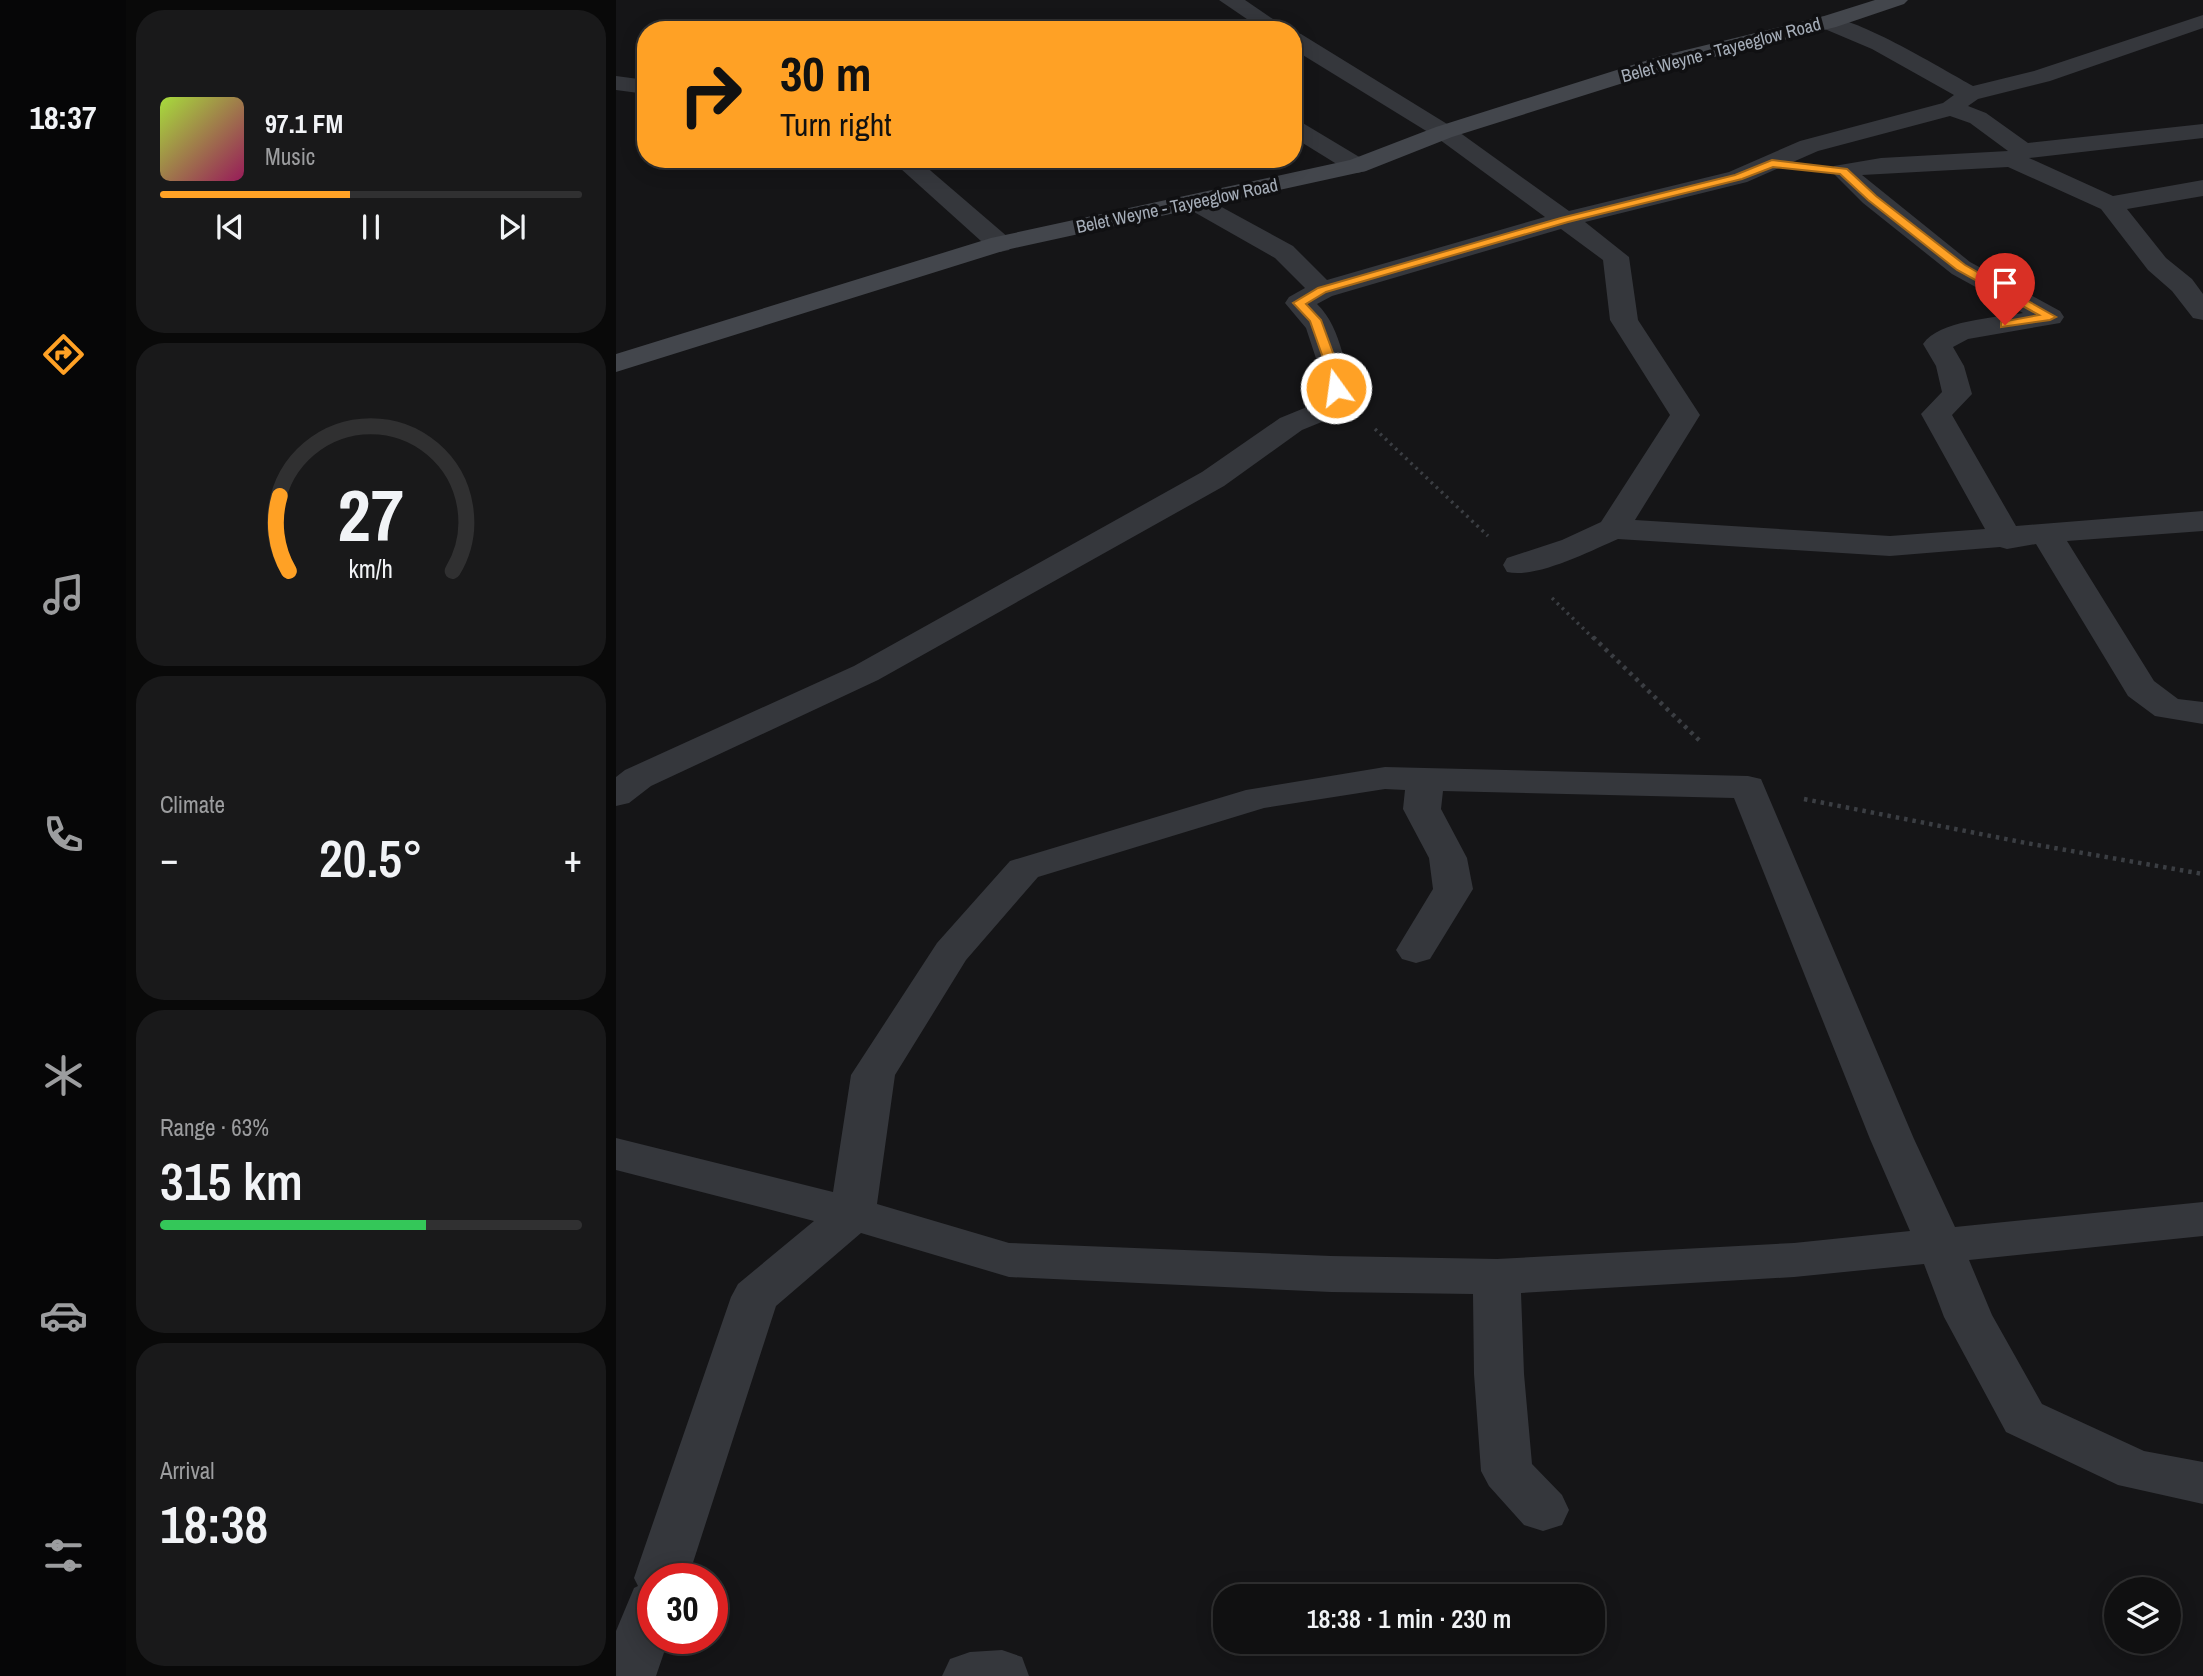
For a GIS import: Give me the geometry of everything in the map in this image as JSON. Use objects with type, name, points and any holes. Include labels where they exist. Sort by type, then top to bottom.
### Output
[{"type":"main road","name":"Belet Weyne - Tayeeglow Road","points":[[616,363],[1000,244],[1357,166],[1444,132],[1669,61],[1828,22],[1897,0]]},
{"type":"street","points":[[1230,0],[1264,21]]},
{"type":"street","points":[[616,795],[638,778],[866,673],[1213,479],[1291,424],[1346,402],[1336,388],[1334,372],[1315,320],[1298,303],[1322,290],[1564,220],[1738,177],[1809,146],[2042,76],[2203,21]]},
{"type":"street","points":[[1828,22],[1880,44],[1960,101],[2017,155],[2110,204],[2157,264],[2182,285],[2203,312]]},
{"type":"street","points":[[1302,45],[1444,132],[1616,257],[1624,320],[1685,415],[1613,529]]},
{"type":"street","points":[[616,83],[637,86]]},
{"type":"street","points":[[1772,163],[1843,171],[1881,165],[2017,155],[2203,131]]},
{"type":"street","points":[[1302,132],[1357,166]]},
{"type":"street","points":[[912,168],[1000,244]]},
{"type":"street","points":[[1843,171],[1872,198],[1961,268],[2050,317],[1960,332],[1937,344],[1950,366],[1957,394],[1936,414],[2007,539]]},
{"type":"street","points":[[2110,204],[2203,188]]},
{"type":"street","points":[[1196,203],[1284,252],[1322,290]]},
{"type":"street","points":[[2157,264],[2192,264]]},
{"type":"street","points":[[1519,565],[1573,547],[1613,529],[1664,530],[1890,546],[2007,539],[2203,521]]},
{"type":"street","points":[[2047,535],[2141,688],[2168,708],[2203,713]]},
{"type":"street","points":[[666,1563],[755,1297],[853,1214],[873,1075],[951,952],[1024,869],[1259,798],[1385,778],[1748,787],[1968,1317],[2024,1418],[2136,1470],[2203,1483]]},
{"type":"street","points":[[1416,950],[1453,889],[1448,858],[1422,809],[1425,780]]},
{"type":"street","points":[[616,1154],[853,1214],[1009,1261],[1331,1275],[1497,1277],[1794,1260],[2203,1219]]},
{"type":"street","points":[[1497,1277],[1499,1374],[1507,1471],[1543,1510]]},
{"type":"street","points":[[628,1676],[637,1650]]},
{"type":"path","points":[[1346,402],[1748,787],[2025,844],[2203,874]]},
{"type":"route","points":[[1336,388],[1334,372],[1315,320],[1298,303],[1322,290],[1564,220],[1738,177],[1772,163],[1843,171],[1872,198],[1961,268],[2050,317],[2005,325]]}]
